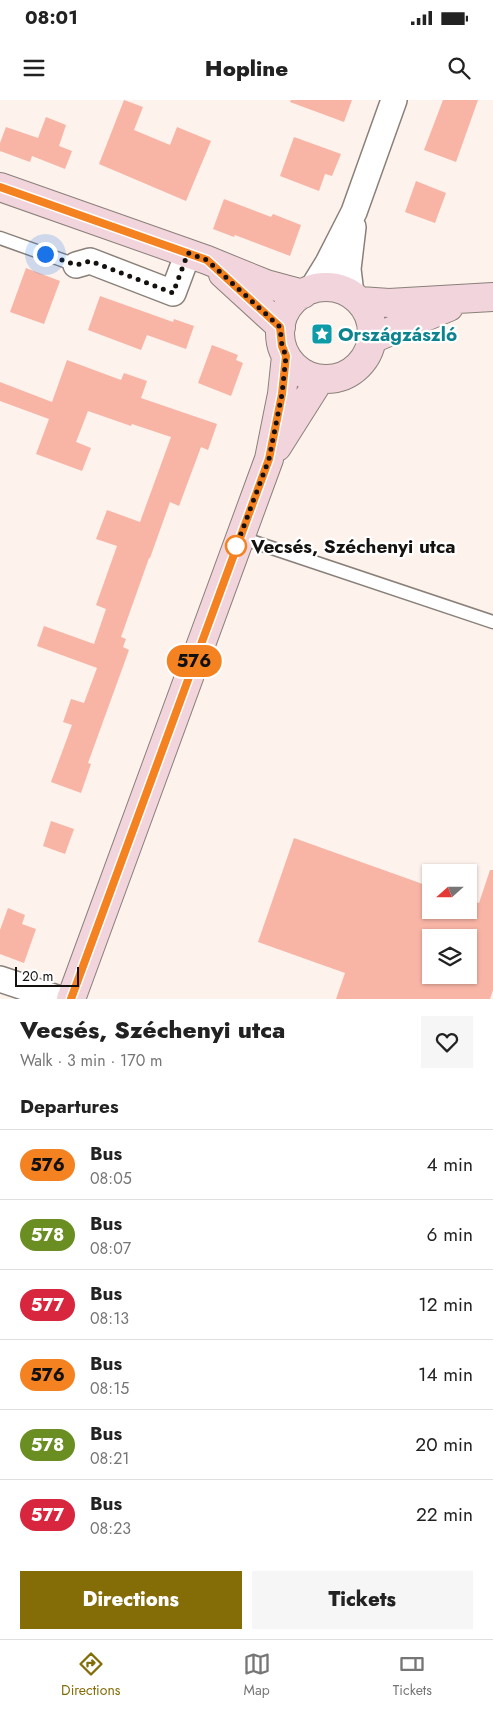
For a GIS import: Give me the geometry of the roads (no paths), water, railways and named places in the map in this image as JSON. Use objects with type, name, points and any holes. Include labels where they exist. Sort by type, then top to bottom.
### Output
[{"type":"main road","points":[[0,187],[198,256],[266,284],[308,291]]},
{"type":"main road","points":[[198,256],[280,327]]},
{"type":"main road","points":[[355,297],[367,312],[372,325],[372,338],[368,353],[360,365],[348,374],[334,379],[320,379],[306,375],[295,367],[286,356],[282,346],[280,327],[286,310],[297,297],[308,291],[325,287],[338,288],[355,297],[390,303],[493,297]]},
{"type":"main road","points":[[372,338],[465,300]]},
{"type":"main road","points":[[71,999],[269,459],[282,394],[286,356]]},
{"type":"main road","points":[[269,459],[320,379]]},
{"type":"street","points":[[308,291],[328,263],[354,212],[394,100]]},
{"type":"street","points":[[354,212],[348,268],[355,297]]},
{"type":"street","points":[[76,265],[90,261],[173,293],[198,256]]},
{"type":"street","points":[[0,979],[60,999]]},
{"type":"lane","points":[[0,238],[76,265]]},
{"type":"lane","points":[[239,537],[493,622]]},
{"type":"place","name":"Országzászló","points":[[322,334]]},
{"type":"place","name":"Vecsés, Széchenyi utca","points":[[236,546]]}]
